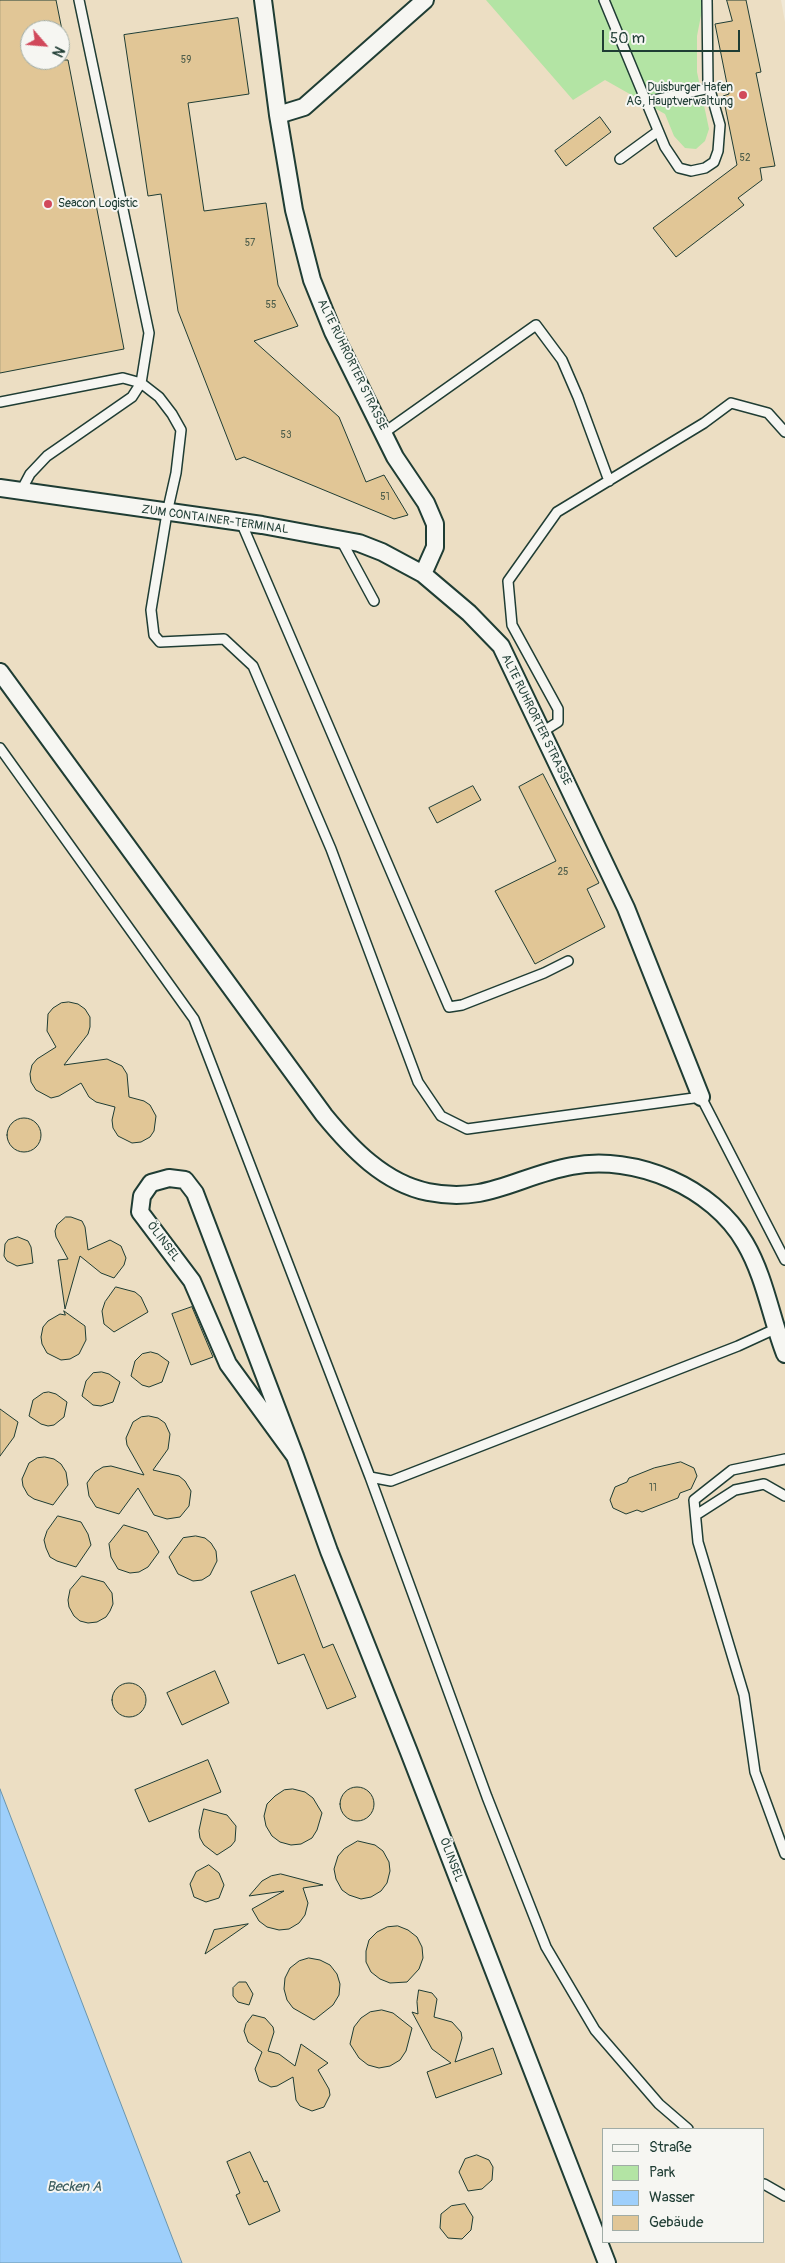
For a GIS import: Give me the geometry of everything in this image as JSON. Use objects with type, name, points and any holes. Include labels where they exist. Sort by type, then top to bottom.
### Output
[{"type":"street","name":"ALTE RUHRORTER STRASSE","points":[[263,0],[278,115],[294,210],[312,280],[333,332],[385,432],[395,457],[426,503],[435,524],[435,548],[424,574],[470,613],[501,646],[626,908],[701,1097]]},
{"type":"street","points":[[278,115],[304,107],[404,11],[425,0]]},
{"type":"street","name":"ZUM CONTAINER-TERMINAL","points":[[0,488],[167,513],[242,522],[359,543],[382,552],[424,574]]},
{"type":"street","points":[[0,672],[324,1115],[361,1157],[383,1172],[412,1187],[442,1194],[473,1195],[488,1193],[526,1178],[574,1165],[618,1166],[664,1176],[693,1190],[719,1211],[745,1242],[755,1263],[775,1329],[785,1354]]},
{"type":"street","name":"ÖLINSEL","points":[[295,1456],[228,1364],[192,1281],[140,1212],[142,1196],[151,1183],[169,1178],[185,1180],[195,1193],[295,1456],[329,1552],[608,2263]]},
{"type":"lane","points":[[20,492],[30,474],[47,456],[132,397],[141,383],[149,333],[79,0]]},
{"type":"lane","points":[[604,0],[657,132],[679,168],[691,171],[698,170],[714,162],[718,151],[720,125],[710,88],[707,48],[708,0]]},
{"type":"lane","points":[[645,102],[710,88]]},
{"type":"lane","points":[[620,159],[657,132]]},
{"type":"lane","points":[[385,432],[536,325],[562,360],[578,397],[608,481]]},
{"type":"lane","points":[[0,402],[123,378],[141,383],[159,397],[172,414],[181,430],[176,473],[167,513],[151,610],[154,636],[160,642],[224,639],[253,666],[331,849],[418,1082],[441,1116],[468,1129],[701,1097],[785,1260]]},
{"type":"lane","points":[[542,732],[558,722],[558,708],[512,625],[508,581],[557,512],[704,423],[731,403],[768,413],[785,432]]},
{"type":"lane","points":[[242,522],[449,1007],[462,1005],[544,973],[568,961]]},
{"type":"lane","points":[[341,540],[374,601]]},
{"type":"lane","points":[[0,748],[194,1019],[370,1477],[487,1797],[546,1947],[595,2030],[659,2104],[687,2128]]},
{"type":"lane","points":[[370,1477],[391,1481],[738,1346],[775,1329]]},
{"type":"lane","points":[[785,1459],[732,1470],[694,1500],[698,1542],[744,1695],[754,1772],[785,1854]]},
{"type":"lane","points":[[696,1515],[735,1490],[757,1485],[764,1484],[785,1496]]},
{"type":"lane","points":[[765,2185],[785,2196]]},
{"type":"shaded area","points":[[0,0],[781,0],[785,22],[785,2263],[182,2263],[0,1789]]},
{"type":"green space","points":[[486,0],[704,0],[697,36],[697,72],[709,129],[705,141],[696,149],[685,148],[674,136],[665,114],[605,80],[573,100]]},
{"type":"water","name":"Becken A","points":[[0,1789],[182,2263],[0,2263]]},
{"type":"building","name":"Seacon Logistic","points":[[0,0],[56,0],[60,20],[20,20],[20,70],[70,70],[124,349],[0,373]]},
{"type":"building","points":[[727,0],[746,0],[761,72],[756,73],[775,166],[760,168],[762,180],[738,198],[744,205],[676,257],[653,228],[737,165],[723,96],[729,94],[715,24],[732,21]]},
{"type":"building","points":[[238,18],[249,94],[188,103],[204,211],[266,203],[278,285],[298,326],[254,341],[339,417],[366,482],[384,475],[408,515],[394,519],[244,457],[236,460],[178,311],[161,194],[148,196],[124,35]]},
{"type":"building","points":[[600,117],[611,132],[566,166],[555,151]]},
{"type":"building","points":[[543,774],[599,883],[587,889],[605,927],[535,964],[495,891],[556,861],[519,787]]},
{"type":"building","points":[[473,786],[481,800],[437,823],[429,808]]},
{"type":"building","points":[[61,1003],[78,1004],[85,1009],[90,1017],[90,1027],[88,1034],[64,1065],[107,1059],[122,1066],[127,1074],[129,1097],[144,1101],[150,1105],[156,1116],[154,1131],[150,1137],[141,1142],[132,1143],[118,1136],[113,1128],[112,1120],[115,1107],[96,1102],[89,1097],[81,1083],[59,1096],[51,1098],[36,1090],[31,1082],[32,1065],[37,1059],[56,1047],[47,1031],[48,1014]]},
{"type":"building","points":[[24,1118],[36,1123],[41,1135],[36,1147],[24,1152],[12,1147],[7,1135],[12,1123]]},
{"type":"building","points":[[66,1217],[82,1221],[85,1227],[88,1250],[110,1240],[121,1246],[126,1258],[124,1265],[114,1278],[101,1273],[80,1256],[65,1309],[58,1260],[68,1259],[56,1237],[55,1231],[57,1225]]},
{"type":"building","points":[[18,1237],[28,1241],[31,1247],[33,1263],[17,1266],[7,1261],[4,1256],[5,1244],[8,1240]]},
{"type":"building","points":[[116,1287],[135,1292],[141,1297],[148,1312],[114,1332],[104,1324],[102,1311],[105,1302]]},
{"type":"building","points":[[192,1307],[213,1357],[191,1365],[172,1314]]},
{"type":"building","points":[[64,1311],[85,1326],[86,1340],[79,1354],[70,1359],[61,1360],[47,1353],[42,1344],[41,1337],[43,1327],[48,1321],[60,1314],[65,1315]]},
{"type":"building","points":[[151,1352],[158,1354],[169,1362],[162,1382],[149,1387],[142,1385],[131,1376],[135,1361],[142,1354]]},
{"type":"building","points":[[102,1372],[109,1374],[120,1382],[113,1402],[101,1406],[93,1405],[82,1396],[86,1381],[93,1373]]},
{"type":"building","points":[[43,1393],[56,1394],[67,1402],[64,1417],[54,1425],[48,1426],[29,1416],[33,1400]]},
{"type":"building","points":[[0,1409],[18,1422],[14,1437],[0,1456]]},
{"type":"building","points":[[141,1417],[158,1418],[165,1423],[170,1434],[168,1449],[153,1470],[179,1476],[185,1481],[191,1491],[189,1506],[180,1517],[167,1519],[154,1515],[138,1488],[119,1514],[96,1507],[89,1496],[87,1483],[95,1472],[103,1467],[111,1466],[144,1475],[127,1445],[126,1438],[133,1422]]},
{"type":"building","points":[[37,1458],[54,1459],[61,1464],[66,1472],[68,1485],[53,1505],[34,1499],[28,1495],[23,1486],[22,1479],[29,1463]]},
{"type":"building","points":[[681,1462],[694,1468],[697,1476],[691,1489],[680,1493],[678,1498],[642,1512],[637,1510],[626,1514],[613,1508],[610,1500],[615,1487],[627,1482],[629,1478],[654,1468]]},
{"type":"building","points":[[58,1516],[81,1522],[88,1534],[91,1545],[76,1567],[50,1557],[46,1548],[44,1540],[47,1531]]},
{"type":"building","points":[[124,1525],[147,1532],[159,1552],[148,1567],[139,1572],[130,1573],[118,1569],[111,1557],[109,1544]]},
{"type":"building","points":[[196,1536],[205,1538],[211,1543],[216,1551],[217,1561],[210,1575],[202,1580],[193,1581],[178,1574],[169,1557],[183,1538]]},
{"type":"building","points":[[295,1575],[323,1648],[333,1644],[356,1697],[327,1709],[304,1654],[278,1664],[251,1592]]},
{"type":"building","points":[[82,1576],[104,1582],[112,1593],[113,1604],[110,1611],[106,1617],[97,1622],[88,1623],[80,1621],[74,1616],[69,1607],[70,1590]]},
{"type":"building","points":[[215,1671],[229,1703],[182,1725],[167,1693]]},
{"type":"building","points":[[129,1683],[141,1688],[146,1700],[141,1712],[129,1717],[117,1712],[112,1700],[117,1688]]},
{"type":"building","points":[[208,1760],[221,1792],[149,1822],[135,1790]]},
{"type":"building","points":[[357,1787],[364,1788],[369,1792],[373,1797],[373,1811],[369,1816],[364,1820],[357,1821],[350,1820],[345,1816],[341,1811],[340,1804],[341,1797],[345,1792],[350,1788]]},
{"type":"building","points":[[293,1789],[305,1792],[313,1798],[322,1813],[317,1830],[312,1838],[301,1844],[291,1845],[280,1842],[272,1836],[266,1826],[264,1816],[267,1804],[275,1796],[284,1790]]},
{"type":"building","points":[[204,1809],[227,1815],[236,1826],[235,1841],[217,1855],[204,1845],[200,1838],[199,1831]]},
{"type":"building","points":[[358,1841],[375,1845],[383,1851],[389,1862],[390,1871],[387,1883],[381,1891],[371,1897],[361,1899],[349,1895],[342,1890],[336,1879],[334,1869],[338,1856],[344,1849]]},
{"type":"building","points":[[209,1865],[219,1873],[224,1885],[219,1898],[206,1902],[194,1897],[190,1884],[196,1872]]},
{"type":"building","points":[[281,1874],[323,1885],[303,1888],[308,1903],[305,1915],[299,1923],[289,1929],[279,1930],[267,1927],[259,1921],[252,1909],[284,1891],[249,1896],[262,1881],[271,1876]]},
{"type":"building","points":[[248,1924],[205,1954],[214,1930]]},
{"type":"building","points":[[398,1926],[408,1930],[417,1937],[422,1947],[423,1958],[419,1969],[407,1982],[390,1983],[380,1979],[371,1972],[366,1962],[366,1951],[369,1940],[377,1932],[387,1927]]},
{"type":"building","points":[[309,1958],[320,1960],[330,1965],[337,1974],[340,1984],[339,1995],[333,2005],[314,2020],[293,2008],[287,2000],[284,1989],[285,1978],[290,1968],[299,1961]]},
{"type":"building","points":[[239,1982],[246,1982],[253,1994],[249,2005],[238,2002],[233,1996],[233,1988]]},
{"type":"building","points":[[419,1990],[432,1993],[437,1999],[434,2017],[452,2022],[461,2032],[462,2038],[455,2062],[493,2048],[502,2074],[436,2098],[427,2072],[451,2063],[432,2049],[412,2012],[418,2014]]},
{"type":"building","points":[[382,2010],[393,2013],[412,2028],[406,2051],[400,2060],[390,2066],[379,2068],[368,2065],[359,2058],[350,2044],[354,2027],[361,2018],[370,2012]]},
{"type":"building","points":[[253,2015],[265,2018],[273,2027],[274,2032],[268,2051],[279,2054],[295,2066],[301,2044],[328,2063],[318,2070],[329,2089],[330,2095],[324,2107],[312,2111],[300,2106],[296,2100],[293,2077],[277,2086],[271,2087],[259,2081],[255,2069],[262,2052],[248,2042],[244,2031],[246,2024]]},
{"type":"building","points":[[250,2152],[264,2182],[267,2181],[280,2211],[249,2225],[236,2195],[240,2193],[227,2162]]},
{"type":"building","points":[[477,2155],[489,2160],[493,2167],[492,2180],[482,2189],[468,2191],[459,2172],[465,2159]]},
{"type":"building","points":[[465,2204],[473,2217],[471,2230],[462,2239],[448,2238],[440,2228],[441,2214],[451,2206]]},
{"type":"place","name":"Duisburger Hafen AG, Hauptverwaltung","points":[[743,95]]},
{"type":"place","name":"Seacon Logistic","points":[[48,204]]}]
